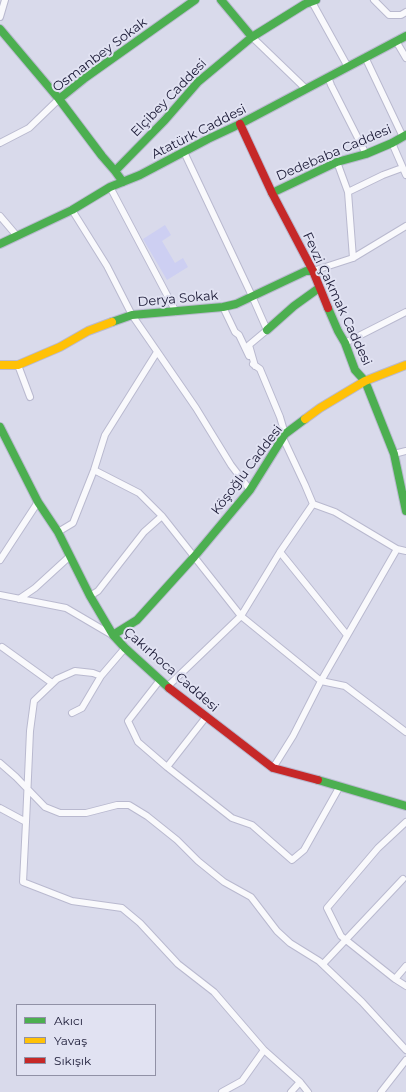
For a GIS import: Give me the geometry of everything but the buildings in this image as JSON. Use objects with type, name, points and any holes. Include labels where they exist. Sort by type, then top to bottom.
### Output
[{"type":"street","points":[[0,17],[5,0]]},
{"type":"street","name":"Osmanbey Sokak","points":[[0,143],[29,128],[59,99],[85,78],[195,0]]},
{"type":"street","points":[[221,0],[252,37],[306,89]]},
{"type":"street","points":[[374,0],[389,15],[401,15],[406,12]]},
{"type":"street","points":[[314,1],[348,67]]},
{"type":"street","name":"Elçibey Caddesi","points":[[115,171],[165,120],[198,82],[252,37],[305,4],[314,1]]},
{"type":"street","points":[[0,29],[59,99],[123,182]]},
{"type":"street","name":"Atatürk Caddesi","points":[[0,244],[72,210],[110,187],[140,175],[240,124],[406,36]]},
{"type":"street","points":[[396,41],[406,58]]},
{"type":"street","points":[[365,58],[404,136]]},
{"type":"street","points":[[328,77],[330,85],[366,154]]},
{"type":"street","name":"Fevzi Çakmak Caddesi","points":[[240,124],[272,193],[313,271],[338,331],[345,343],[355,370],[364,381],[394,454],[406,511]]},
{"type":"street","name":"Dedebaba Caddesi","points":[[272,193],[337,162],[366,154],[404,136]]},
{"type":"street","points":[[392,143],[406,175]]},
{"type":"street","points":[[184,152],[267,330]]},
{"type":"street","points":[[337,162],[348,192],[353,258]]},
{"type":"street","points":[[348,192],[383,175],[402,168]]},
{"type":"street","points":[[110,187],[176,312]]},
{"type":"street","points":[[72,210],[107,266],[132,315],[196,408],[231,465],[250,490]]},
{"type":"street","points":[[0,216],[17,236]]},
{"type":"street","points":[[313,271],[353,258],[406,226]]},
{"type":"street","name":"Derya Sokak","points":[[0,365],[18,365],[60,347],[88,331],[132,315],[176,312],[223,307],[236,304],[306,271],[313,271]]},
{"type":"street","points":[[255,366],[249,344],[294,306],[320,288]]},
{"type":"street","points":[[223,307],[253,364],[260,369],[280,417],[284,436],[313,504],[335,512],[396,548],[406,551]]},
{"type":"street","points":[[345,343],[406,312]]},
{"type":"street","points":[[58,532],[73,523],[94,470],[104,435],[157,352]]},
{"type":"street","points":[[18,365],[30,397]]},
{"type":"street","name":"Köşoğlu Caddesi","points":[[113,635],[138,620],[194,557],[250,490],[284,436],[320,408],[364,381],[406,365]]},
{"type":"street","name":"Çakırhoca Caddesi","points":[[0,429],[38,502],[58,532],[90,596],[113,635],[125,648],[160,680],[273,768],[406,806]]},
{"type":"street","points":[[394,454],[406,451]]},
{"type":"street","points":[[94,470],[138,493],[162,516],[241,616],[321,681],[345,686],[406,732]]},
{"type":"street","points":[[0,560],[38,502]]},
{"type":"street","points":[[168,686],[241,616],[280,552],[313,504]]},
{"type":"street","points":[[90,596],[98,591],[144,532],[162,516]]},
{"type":"street","points":[[273,768],[293,736],[321,681],[396,548]]},
{"type":"street","points":[[280,552],[348,635]]},
{"type":"street","points":[[19,598],[35,588],[70,556]]},
{"type":"street","points":[[0,595],[66,608],[113,635]]},
{"type":"street","points":[[2,647],[52,683]]},
{"type":"street","points":[[72,713],[82,708],[101,676],[125,648]]},
{"type":"street","points":[[101,676],[93,673],[75,671],[57,679],[34,701],[30,731],[26,789],[23,882],[72,900],[122,908],[140,923],[178,964],[214,992],[264,1050],[300,1082],[308,1092]]},
{"type":"street","points":[[160,680],[128,721],[138,742],[167,767],[232,818],[252,825],[292,860],[304,850],[340,786]]},
{"type":"street","points":[[167,767],[206,717]]},
{"type":"street","points":[[0,763],[16,777],[44,807],[60,813],[86,813],[117,805],[129,805],[147,816],[177,840],[198,861],[224,882],[251,897],[277,931],[290,943],[323,964],[362,1002],[406,1050]]},
{"type":"street","points":[[0,808],[26,822]]},
{"type":"street","points":[[406,822],[378,848],[327,908],[341,936],[406,986]]},
{"type":"street","points":[[323,964],[403,879]]},
{"type":"street","points":[[395,979],[406,966]]},
{"type":"street","points":[[222,1092],[242,1081],[264,1050]]},
{"type":"street","points":[[381,1092],[406,1060]]},
{"type":"street","points":[[291,1092],[300,1082]]},
{"type":"shaded area","points":[[165,225],[171,235],[162,241],[175,263],[183,258],[188,267],[167,280],[143,239]]},
{"type":"traffic: fast","points":[[59,99],[85,78],[195,0]]},
{"type":"traffic: fast","points":[[221,0],[252,37]]},
{"type":"traffic: fast","points":[[123,182],[115,171],[165,120],[198,82],[252,37],[305,4],[316,0]]},
{"type":"traffic: fast","points":[[0,29],[59,99],[115,171]]},
{"type":"traffic: fast","points":[[0,244],[72,210],[110,187],[140,175],[240,124],[406,36]]},
{"type":"traffic: fast","points":[[272,193],[337,162],[366,154],[392,143],[406,135]]},
{"type":"traffic: fast","points":[[112,322],[132,315],[223,307],[236,304],[306,271],[313,271]]},
{"type":"traffic: fast","points":[[267,330],[294,306],[319,288]]},
{"type":"traffic: fast","points":[[328,308],[345,343],[355,370],[365,381],[394,454],[406,511]]},
{"type":"traffic: fast","points":[[113,635],[137,620],[194,557],[250,490],[285,434],[305,419]]},
{"type":"traffic: fast","points":[[0,427],[38,502],[58,532],[90,596],[113,635],[169,688]]},
{"type":"traffic: fast","points":[[318,780],[406,806]]},
{"type":"traffic: slow","points":[[0,365],[18,365],[60,347],[88,331],[112,322]]},
{"type":"traffic: slow","points":[[305,419],[320,408],[365,381],[406,365]]},
{"type":"traffic: jam","points":[[240,124],[272,193],[313,271],[328,308]]},
{"type":"traffic: jam","points":[[169,688],[273,768],[318,780]]}]
